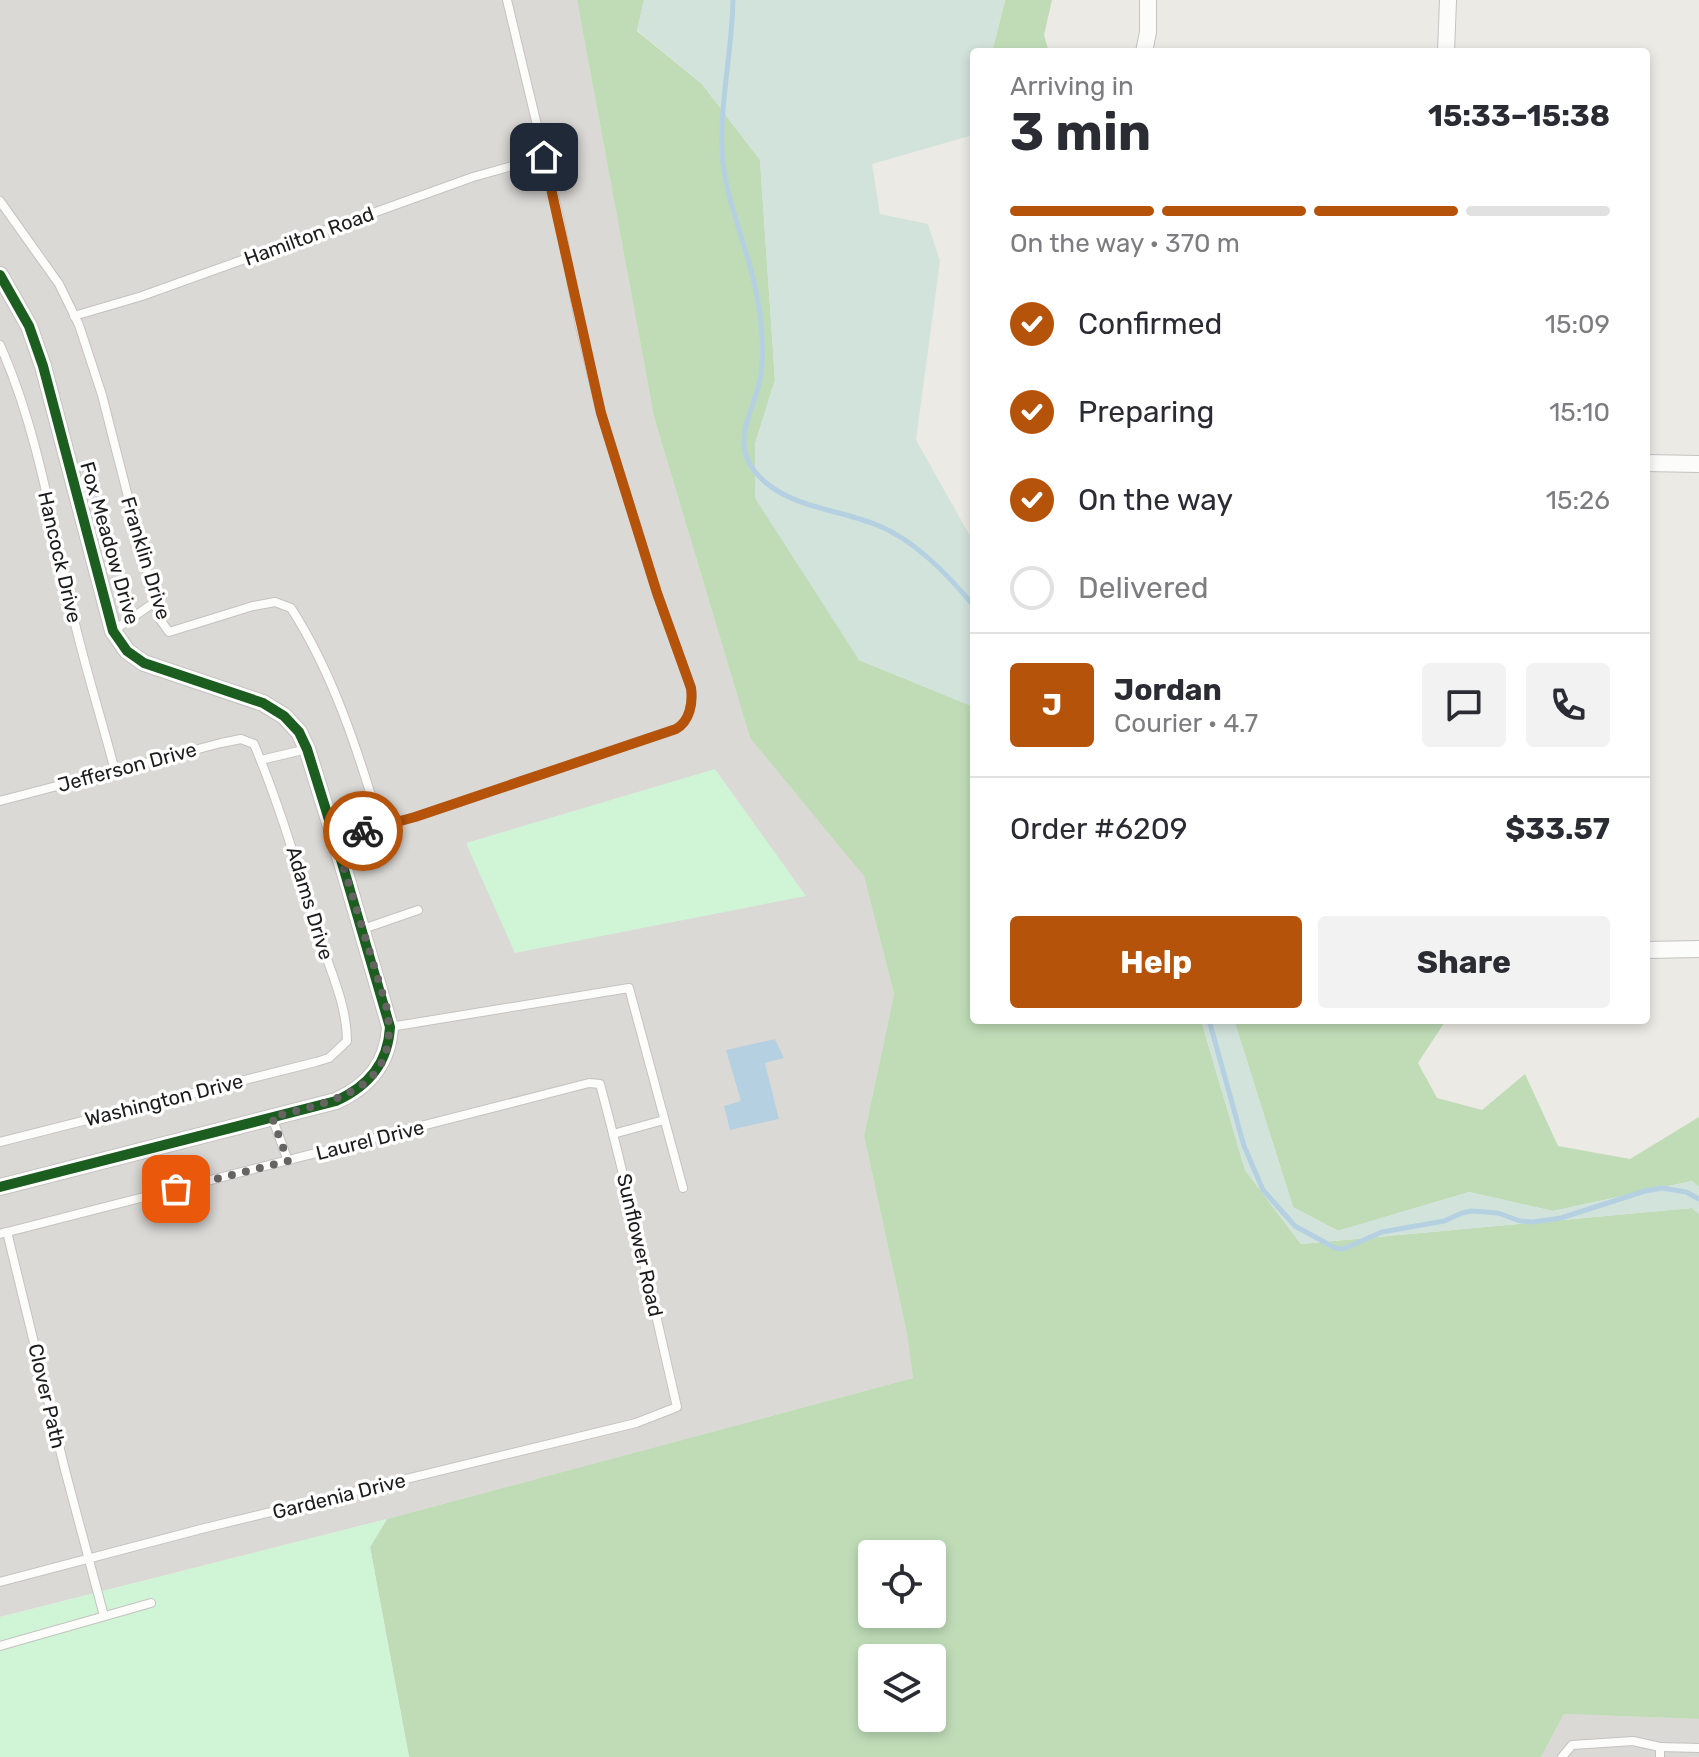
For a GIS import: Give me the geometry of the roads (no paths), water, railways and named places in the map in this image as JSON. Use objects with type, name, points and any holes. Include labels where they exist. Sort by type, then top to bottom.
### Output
[{"type":"street","points":[[1145,48],[1148,0]]},
{"type":"street","points":[[1446,48],[1448,0]]},
{"type":"street","name":"Fox Meadow Drive","points":[[0,276],[29,326],[43,366],[113,631],[127,651],[152,667],[274,709],[292,724],[307,749],[390,1027],[387,1051],[379,1068],[356,1090],[336,1101],[0,1187]]},
{"type":"street","points":[[1650,463],[1699,464]]},
{"type":"street","points":[[1650,950],[1699,949]]},
{"type":"lane","points":[[335,839],[415,817],[676,729],[682,725],[693,703],[691,688],[657,593],[601,413],[507,0]]},
{"type":"lane","name":"Hamilton Road","points":[[74,316],[142,296],[473,177],[544,157]]},
{"type":"lane","name":"Franklin Drive","points":[[0,201],[59,284],[74,316],[102,395],[159,618],[169,632],[253,606],[275,602],[291,608],[342,713],[380,825]]},
{"type":"lane","name":"Hancock Drive","points":[[0,345],[31,438],[115,771]]},
{"type":"lane","points":[[113,631],[155,602]]},
{"type":"lane","name":"Jefferson Drive","points":[[0,801],[221,743],[241,739],[254,744]]},
{"type":"lane","name":"Adams Drive","points":[[254,744],[290,840],[347,1029],[347,1041],[329,1058]]},
{"type":"lane","points":[[261,760],[307,749]]},
{"type":"lane","points":[[363,929],[418,910]]},
{"type":"lane","points":[[390,1027],[629,988],[683,1188]]},
{"type":"lane","name":"Washington Drive","points":[[0,1142],[329,1058]]},
{"type":"lane","name":"Sunflower Road","points":[[600,1084],[646,1261],[677,1407]]},
{"type":"lane","name":"Laurel Drive","points":[[4,1233],[579,1086],[600,1084]]},
{"type":"lane","points":[[272,1117],[288,1161]]},
{"type":"lane","points":[[613,1134],[664,1120]]},
{"type":"lane","name":"Clover Path","points":[[4,1233],[104,1616]]},
{"type":"lane","name":"Gardenia Drive","points":[[0,1582],[88,1561],[153,1541],[636,1423],[677,1407]]},
{"type":"lane","points":[[0,1646],[151,1603]]},
{"type":"lane","points":[[1562,1757],[1572,1745],[1633,1741],[1660,1752],[1699,1748]]},
{"type":"water","points":[[775,1039],[784,1058],[765,1063],[779,1119],[730,1130],[724,1106],[741,1101],[726,1050]]},
{"type":"waterway","points":[[733,0],[722,122],[723,163],[755,287],[762,339],[760,380],[746,425],[745,453],[752,468],[777,491],[804,503],[877,525],[905,540],[942,571],[970,602]]},
{"type":"waterway","points":[[1210,1024],[1244,1146],[1263,1190],[1295,1226],[1335,1248],[1343,1249],[1382,1232],[1444,1221],[1472,1211],[1498,1213],[1533,1222],[1561,1218],[1662,1188],[1686,1192],[1699,1199]]}]
